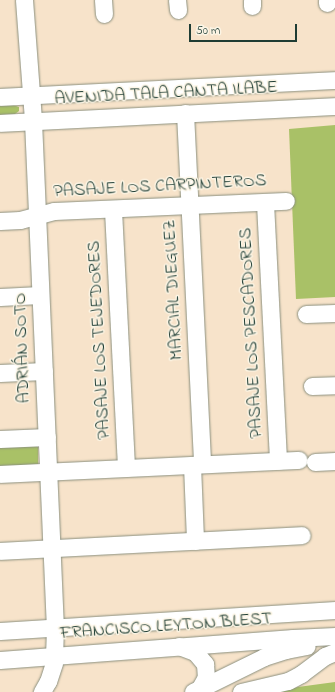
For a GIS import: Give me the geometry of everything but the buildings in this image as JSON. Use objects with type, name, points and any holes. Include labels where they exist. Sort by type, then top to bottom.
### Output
[{"type":"street","name":"ADRIÁN SOTO","points":[[24,0],[33,121],[55,628],[55,656],[52,670],[42,692]]},
{"type":"street","name":"AVENIDA TALA CANTA ILABE","points":[[0,97],[335,80]]},
{"type":"street","name":"AVENIDA TALA CANTA ILABE","points":[[0,123],[335,106]]},
{"type":"street","name":"MARCIAL DIEGUEZ","points":[[185,113],[190,205],[197,464],[195,541]]},
{"type":"street","name":"PASAJE LOS CARPINTEROS","points":[[0,221],[20,220],[54,211],[113,210],[286,201]]},
{"type":"street","name":"PASAJE LOS PESCADORES","points":[[265,203],[278,461]]},
{"type":"street","name":"PASAJE LOS TEJEDORES","points":[[113,210],[126,468]]},
{"type":"street","points":[[0,297],[40,295]]},
{"type":"street","points":[[306,314],[335,313]]},
{"type":"street","points":[[0,373],[44,371]]},
{"type":"street","points":[[312,386],[335,385]]},
{"type":"street","points":[[0,439],[46,437]]},
{"type":"street","points":[[0,474],[197,464],[278,461],[335,461]]},
{"type":"street","points":[[0,551],[302,535]]},
{"type":"street","name":"FRANCISCO LEYTON BLEST","points":[[0,631],[335,610]]},
{"type":"street","name":"FRANCISCO LEYTON BLEST","points":[[0,660],[335,636]]},
{"type":"street","points":[[196,690],[246,665],[286,650],[335,643]]},
{"type":"street","points":[[179,646],[194,652],[205,664],[206,677],[196,690]]},
{"type":"street","points":[[243,691],[288,681],[301,674],[325,656],[335,652]]},
{"type":"street","points":[[243,691],[258,680],[260,673],[257,669],[246,665]]},
{"type":"green space","points":[[13,105],[19,107],[19,111],[15,114],[0,115],[0,106]]},
{"type":"green space","points":[[335,125],[335,297],[296,299],[289,129]]},
{"type":"green space","points":[[32,443],[38,447],[38,464],[0,469],[0,445]]},
{"type":"green space","points":[[335,682],[335,692],[277,692],[298,687]]}]
